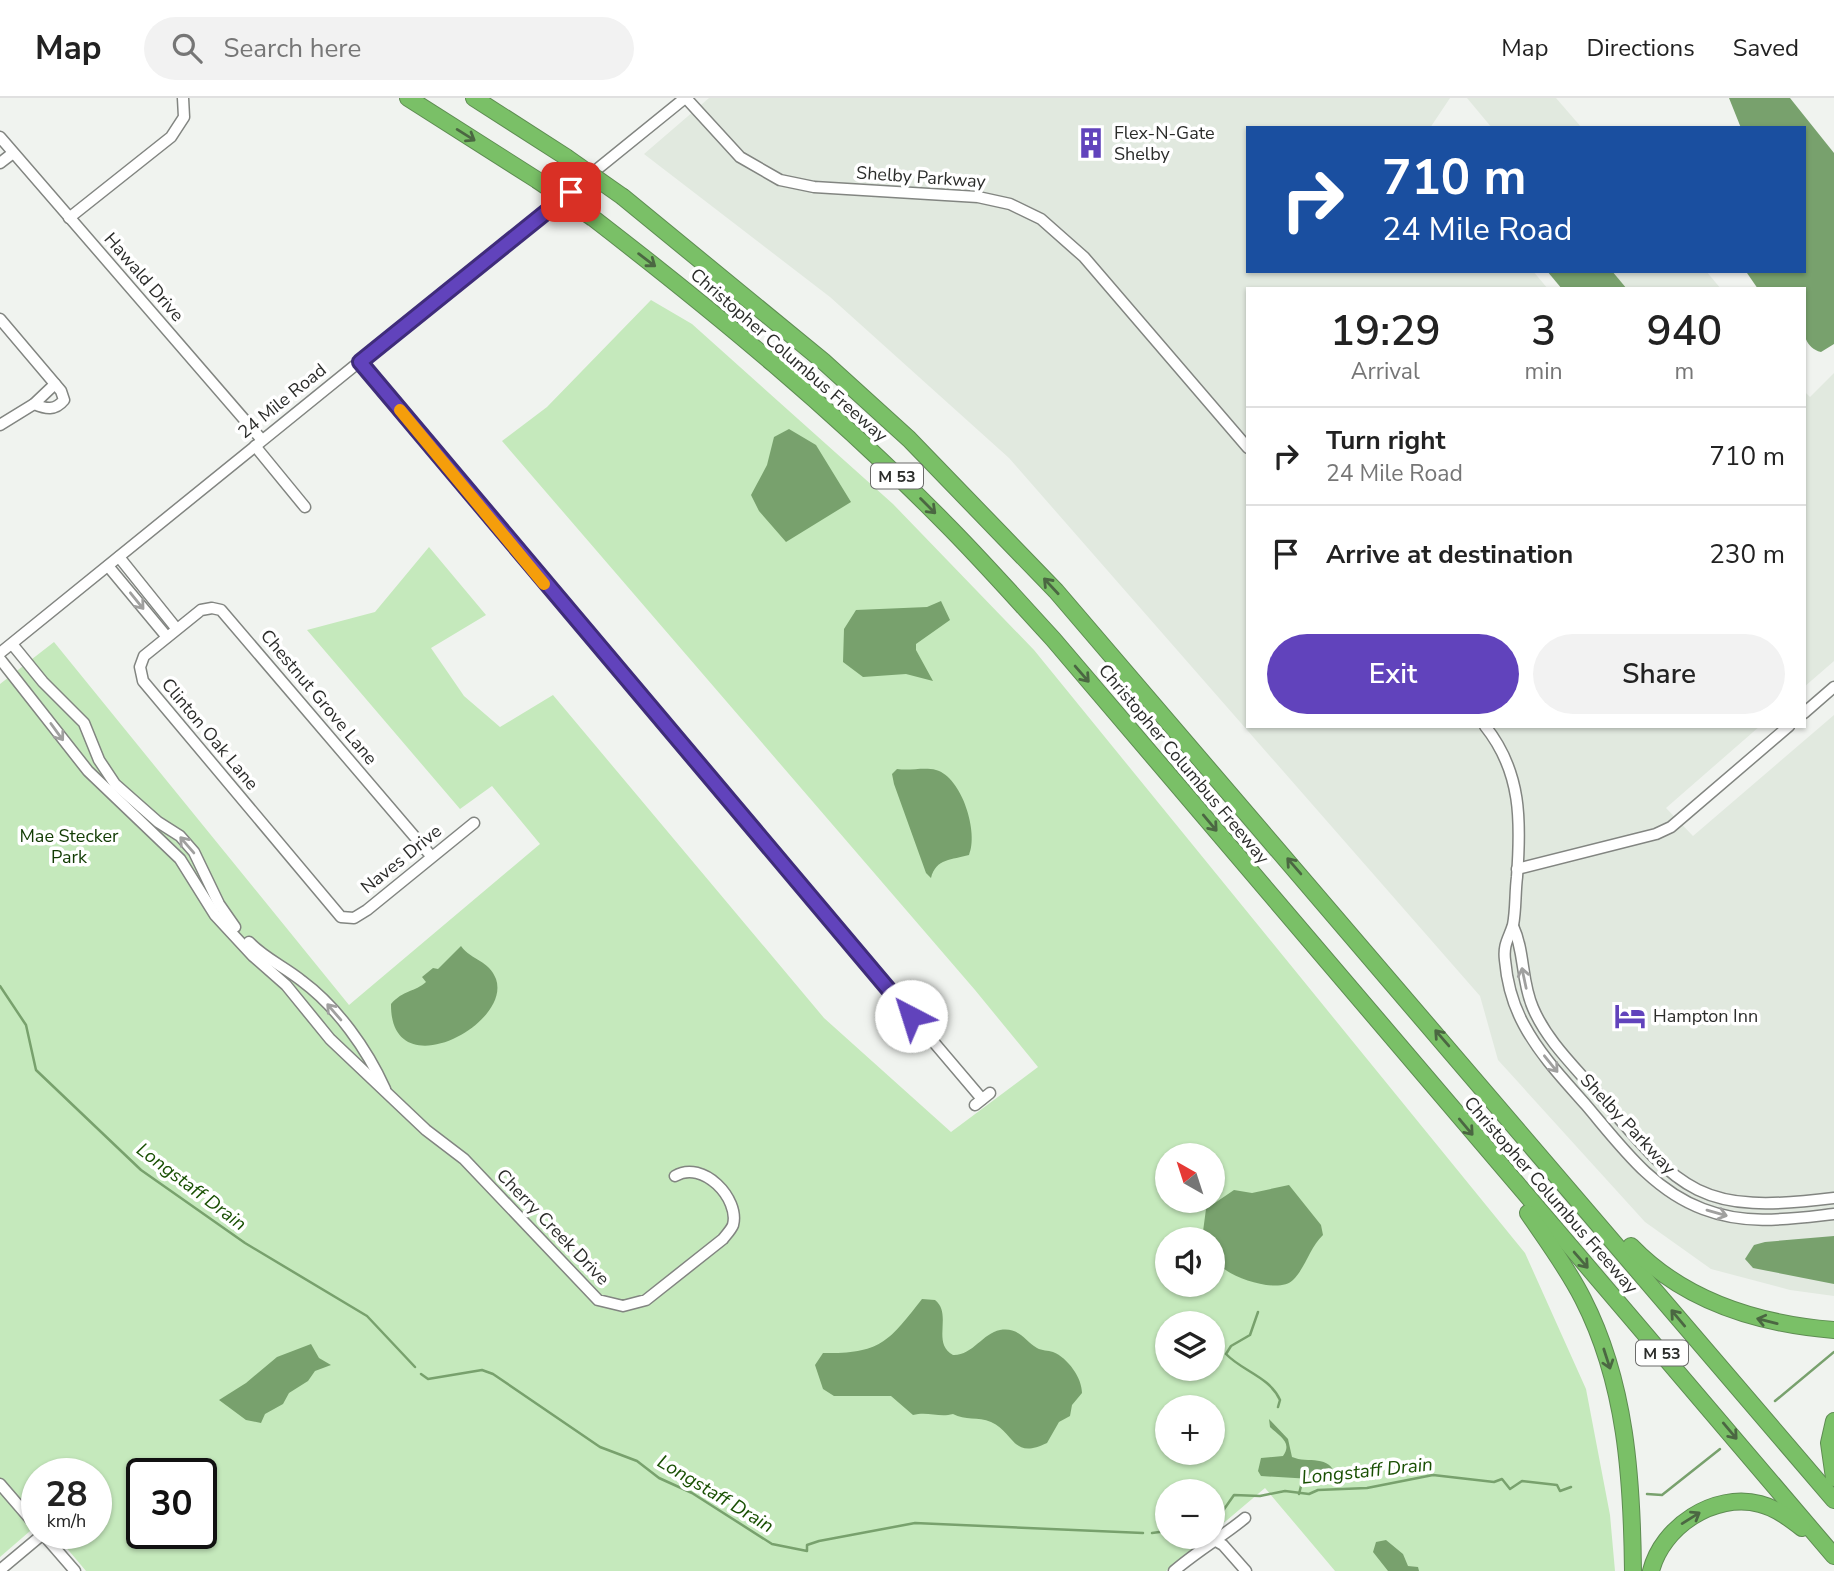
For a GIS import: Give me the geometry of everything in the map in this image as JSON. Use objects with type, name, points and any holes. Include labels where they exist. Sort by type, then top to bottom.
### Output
[{"type":"highway","name":"Christopher Columbus Freeway","points":[[408,98],[593,218],[670,277],[797,383],[954,532],[1062,650],[1834,1557]]},
{"type":"highway","name":"Christopher Columbus Freeway","points":[[474,98],[623,197],[823,360],[909,439],[996,527],[1108,649],[1834,1500]]},
{"type":"highway","points":[[1488,1153],[1561,1261],[1583,1298],[1604,1347],[1624,1429],[1632,1496],[1633,1571]]},
{"type":"highway","points":[[1540,1153],[1644,1259],[1678,1284],[1705,1299],[1751,1317],[1793,1326],[1834,1330]]},
{"type":"highway","points":[[1834,1421],[1829,1443],[1834,1478]]},
{"type":"highway","points":[[1651,1571],[1655,1557],[1673,1530],[1698,1513],[1733,1502],[1759,1504],[1783,1514],[1814,1537],[1834,1557]]},
{"type":"street","name":"24 Mile Road","points":[[0,653],[686,98]]},
{"type":"street","name":"Shelby Parkway","points":[[686,98],[740,157],[780,180],[814,187],[978,197],[1010,204],[1041,219],[1084,257],[1246,446]]},
{"type":"street","points":[[69,218],[171,137],[184,117],[183,99]]},
{"type":"street","name":"Hawald Drive","points":[[0,137],[258,443],[305,507]]},
{"type":"street","points":[[0,163],[13,153]]},
{"type":"street","points":[[0,319],[55,384],[64,400],[59,406],[46,409],[34,404]]},
{"type":"street","points":[[360,362],[530,567],[982,1099]]},
{"type":"street","points":[[0,425],[34,404],[55,384]]},
{"type":"street","points":[[119,557],[176,628]]},
{"type":"street","points":[[108,566],[167,637]]},
{"type":"street","name":"Chestnut Grove Lane","points":[[167,637],[206,608],[216,608],[225,614],[432,857]]},
{"type":"street","name":"Clinton Oak Lane","points":[[167,637],[142,660],[139,672],[143,681],[336,913],[349,919]]},
{"type":"street","name":"Cherry Creek Drive","points":[[12,644],[49,689],[84,723],[99,760],[123,798],[180,859],[215,915],[286,985],[365,1076],[385,1089],[426,1130],[464,1159],[594,1296],[608,1305],[630,1306],[652,1297],[723,1239],[733,1223],[730,1202],[707,1175],[694,1170],[675,1176]]},
{"type":"street","name":"Cherry Creek Drive","points":[[0,659],[88,771],[180,836],[194,852],[224,913],[252,950],[301,980],[320,997],[362,1049],[385,1089]]},
{"type":"street","points":[[1806,711],[1834,687]]},
{"type":"street","points":[[35,701],[49,689]]},
{"type":"street","name":"Shelby Parkway","points":[[1486,728],[1507,763],[1518,799],[1513,926],[1504,941],[1506,968],[1515,1005],[1525,1026],[1560,1076],[1635,1162],[1677,1197],[1718,1214],[1747,1220],[1778,1220],[1834,1214]]},
{"type":"street","points":[[1517,869],[1671,828],[1787,728]]},
{"type":"street","name":"Naves Drive","points":[[349,919],[367,910],[474,823]]},
{"type":"street","name":"Shelby Parkway","points":[[1513,926],[1520,941],[1528,995],[1544,1028],[1645,1150],[1667,1171],[1692,1188],[1751,1205],[1834,1198]]},
{"type":"street","points":[[1525,1026],[1533,1023],[1544,1028]]},
{"type":"street","points":[[350,1060],[362,1049]]},
{"type":"street","points":[[0,1484],[21,1508]]},
{"type":"street","points":[[1225,1534],[1245,1518]]},
{"type":"street","points":[[1225,1547],[1246,1571]]},
{"type":"street","points":[[0,1570],[22,1549]]},
{"type":"street","points":[[56,1549],[75,1571]]},
{"type":"street","points":[[1174,1571],[1200,1549]]},
{"type":"shaded area","points":[[709,98],[1450,98],[1431,126],[1246,126],[1246,273],[1535,273],[1546,287],[1246,287],[1246,728],[1758,728],[1666,808],[1693,836],[1834,715],[1834,1296],[1790,1290],[1711,1269],[1645,1222],[1498,1060],[1480,996],[1009,458],[830,297],[644,154]]},
{"type":"shaded area","points":[[1467,98],[1556,98],[1580,126],[1490,126]]},
{"type":"shaded area","points":[[1729,98],[1790,98],[1834,153],[1834,344],[1821,352],[1813,348],[1806,338],[1806,287],[1757,287],[1747,273],[1806,273],[1806,126],[1740,126]]},
{"type":"shaded area","points":[[1549,273],[1614,273],[1625,287],[1560,287]]},
{"type":"shaded area","points":[[1614,273],[1708,273],[1719,287],[1625,287]]},
{"type":"shaded area","points":[[1834,373],[1834,661],[1806,685],[1806,393],[1810,397]]},
{"type":"shaded area","points":[[789,429],[816,445],[851,502],[786,542],[759,511],[751,495],[767,465],[774,437]]},
{"type":"shaded area","points":[[941,601],[950,620],[916,644],[916,650],[933,681],[906,674],[863,677],[843,662],[844,629],[856,610],[927,607]]},
{"type":"shaded area","points":[[897,769],[936,770],[954,783],[966,807],[972,833],[969,855],[941,863],[933,871],[931,878],[926,873],[894,784],[892,774]]},
{"type":"shaded area","points":[[461,946],[493,973],[496,979],[496,997],[486,1014],[470,1030],[449,1041],[428,1046],[409,1042],[396,1029],[391,1004],[426,982],[422,977],[433,968],[438,969]]},
{"type":"shaded area","points":[[1289,1185],[1321,1225],[1323,1235],[1297,1275],[1286,1284],[1265,1285],[1229,1272],[1225,1269],[1225,1227],[1204,1227],[1205,1213],[1225,1213],[1225,1196],[1234,1190],[1252,1193]]},
{"type":"shaded area","points":[[1834,1236],[1834,1284],[1753,1268],[1745,1259],[1754,1245],[1765,1242]]},
{"type":"shaded area","points":[[922,1299],[935,1300],[940,1306],[943,1343],[953,1355],[966,1352],[994,1332],[1012,1330],[1032,1345],[1059,1355],[1069,1364],[1080,1381],[1082,1393],[1072,1405],[1070,1416],[1059,1422],[1047,1443],[1036,1447],[1020,1447],[999,1427],[986,1420],[953,1414],[913,1415],[891,1396],[834,1396],[823,1389],[815,1365],[823,1353],[858,1351],[882,1342],[901,1325]]},
{"type":"shaded area","points":[[311,1344],[319,1358],[331,1365],[315,1371],[308,1381],[289,1393],[283,1404],[265,1414],[261,1423],[246,1420],[219,1400],[246,1383],[277,1357]]},
{"type":"shaded area","points":[[1269,1419],[1288,1439],[1292,1457],[1324,1462],[1336,1477],[1328,1480],[1261,1476],[1258,1471],[1261,1458],[1283,1456],[1286,1451],[1286,1443],[1270,1427]]},
{"type":"shaded area","points":[[1386,1540],[1403,1554],[1408,1566],[1418,1567],[1419,1571],[1388,1571],[1373,1552],[1376,1542]]},
{"type":"green space","name":"Mae Stecker Park","points":[[651,300],[692,324],[893,504],[1034,650],[1525,1253],[1586,1389],[1610,1515],[1615,1571],[1335,1571],[1265,1488],[1225,1522],[1225,1479],[1155,1479],[1155,1549],[1193,1549],[1166,1571],[86,1571],[67,1549],[112,1549],[112,1458],[21,1458],[21,1539],[0,1557],[0,684],[54,642],[349,1005],[540,844],[492,786],[460,809],[307,630],[375,612],[429,547],[486,615],[431,648],[464,696],[500,727],[553,695],[824,1018],[951,1132],[1038,1067],[975,990],[502,441],[547,407]]},
{"type":"waterway","name":"Longstaff Drain","points":[[0,986],[26,1025],[36,1070],[141,1170],[245,1243],[367,1316],[415,1367]]},
{"type":"waterway","points":[[1258,1312],[1250,1335],[1231,1346],[1226,1354],[1270,1386],[1280,1400],[1278,1407]]},
{"type":"waterway","name":"Longstaff Drain","points":[[1775,1401],[1834,1352]]},
{"type":"waterway","name":"Longstaff Drain","points":[[421,1374],[428,1379],[482,1370],[493,1374],[600,1447],[637,1461],[659,1478],[692,1493],[772,1544],[807,1551],[807,1545],[819,1541],[915,1523],[1143,1533]]},
{"type":"waterway","name":"Longstaff Drain","points":[[1647,1494],[1662,1495],[1720,1449]]},
{"type":"waterway","name":"Longstaff Drain","points":[[1225,1508],[1234,1495],[1260,1496],[1285,1491],[1309,1494],[1318,1490],[1367,1488],[1433,1475],[1494,1482],[1502,1479],[1510,1489],[1522,1481],[1557,1485],[1560,1491],[1571,1487]]},
{"type":"waterway","points":[[1299,1494],[1303,1478]]},
{"type":"slow traffic","points":[[400,410],[544,584]]},
{"type":"place","name":"Flex-N-Gate Shelby","points":[[1091,143]]},
{"type":"place","name":"Hampton Inn","points":[[1630,1016]]},
{"type":"route","points":[[571,192],[360,362],[911,1016]]}]
